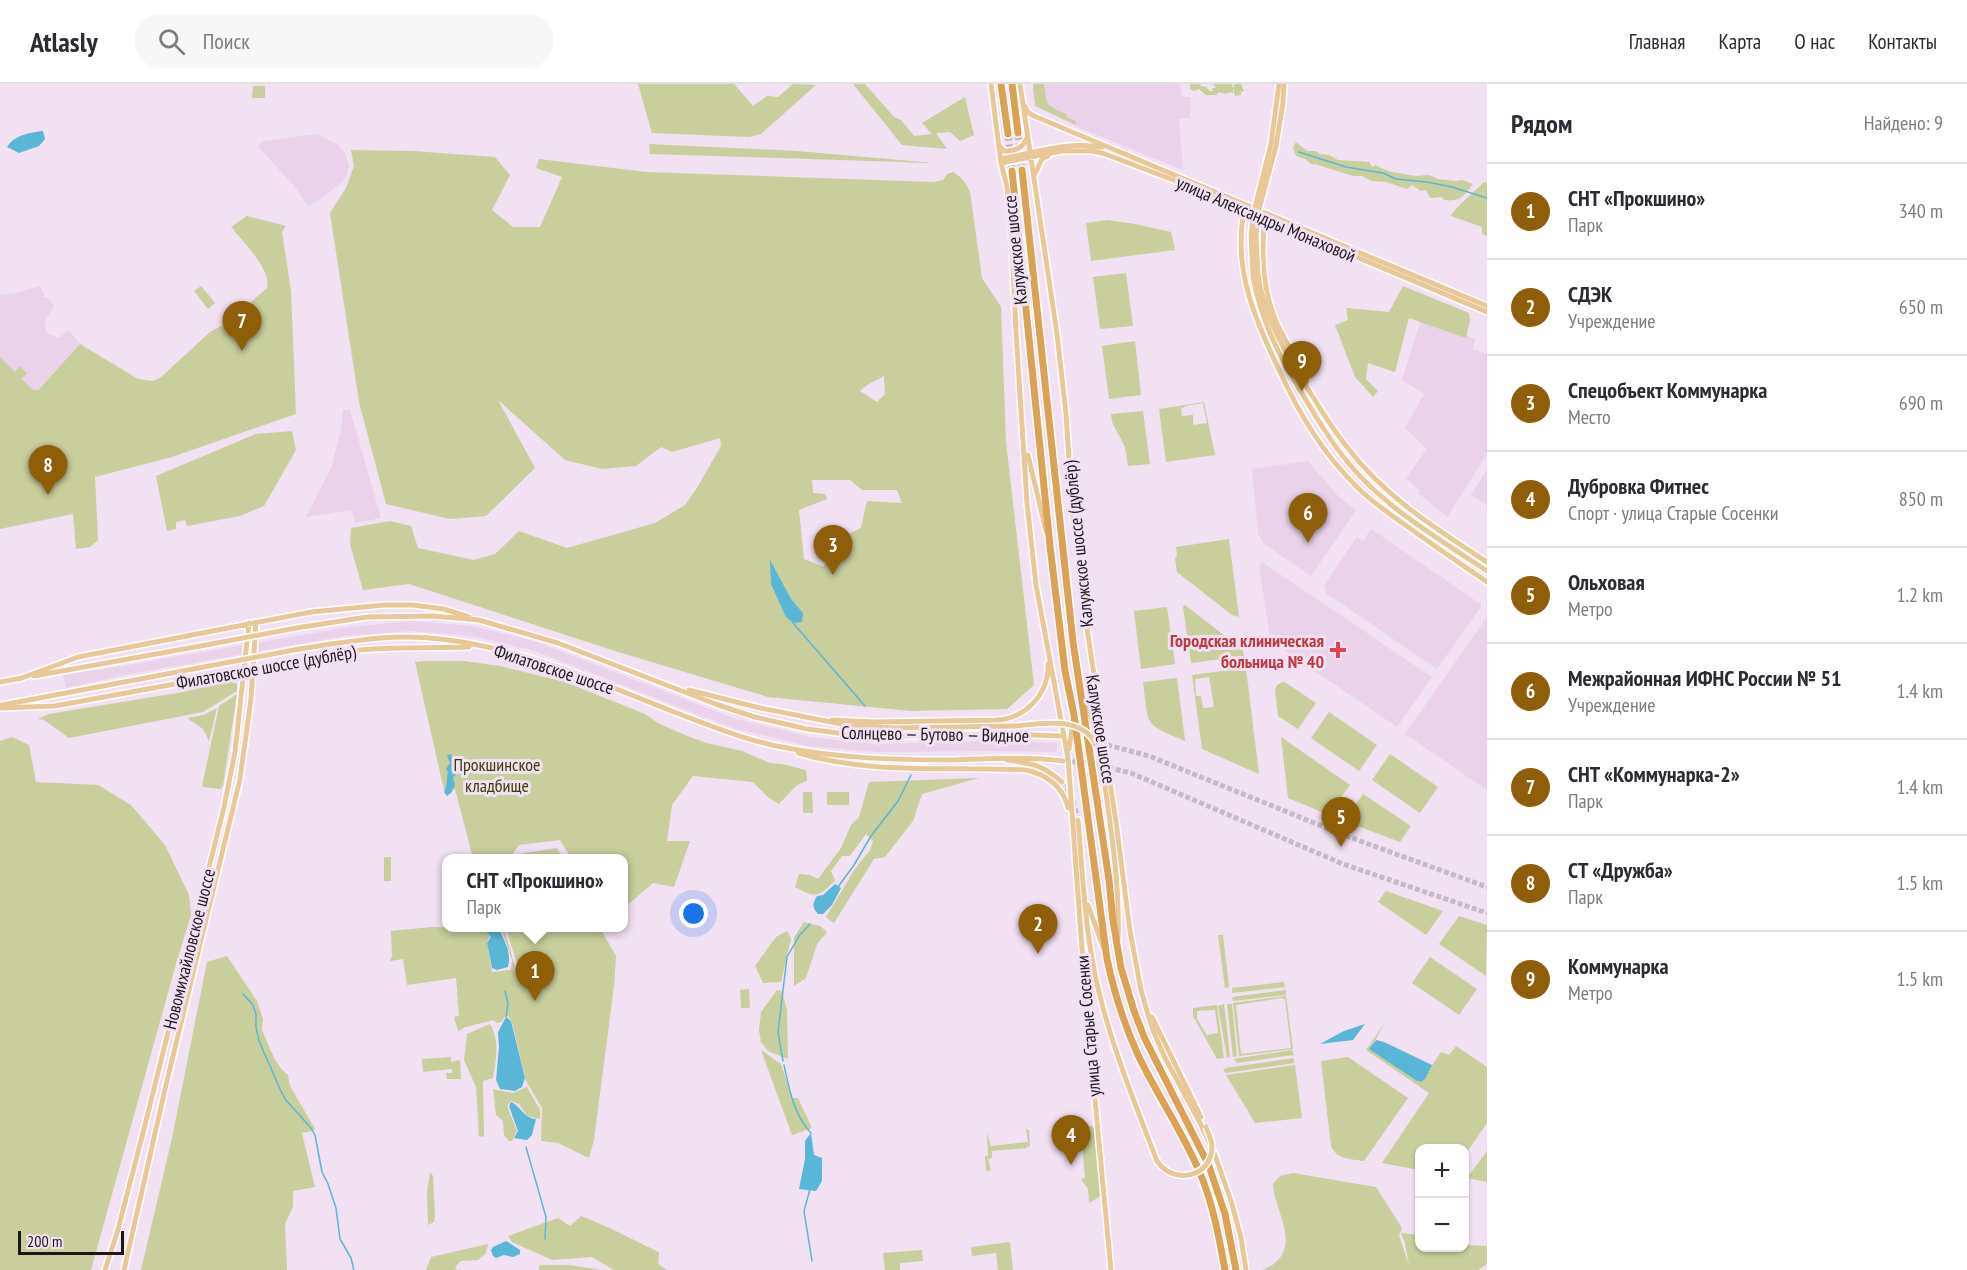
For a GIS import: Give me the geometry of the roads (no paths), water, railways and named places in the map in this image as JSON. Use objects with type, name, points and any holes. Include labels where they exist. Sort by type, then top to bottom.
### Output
[{"type":"highway","points":[[1001,84],[1008,134]]},
{"type":"highway","points":[[1012,84],[1018,133]]},
{"type":"highway","name":"Калужское шоссе","points":[[1022,170],[1079,688],[1118,951],[1125,985],[1145,1039],[1209,1166],[1225,1214],[1236,1270]]},
{"type":"highway","name":"Калужское шоссе","points":[[1012,171],[1065,671],[1074,715],[1107,959],[1117,1000],[1138,1055],[1200,1172],[1215,1220],[1225,1270]]},
{"type":"main road","points":[[991,84],[1011,226],[1027,503],[1046,643],[1059,702],[1071,818]]},
{"type":"main road","name":"Калужское шоссе (дублёр)","points":[[1020,84],[1035,176],[1066,414],[1073,519],[1081,565],[1087,628],[1130,931],[1144,1002]]},
{"type":"main road","points":[[1279,84],[1271,144],[1254,211],[1251,252],[1260,309],[1272,341],[1315,416],[1343,457],[1365,481],[1394,506],[1487,571]]},
{"type":"main road","points":[[1284,84],[1277,138],[1258,213],[1255,275],[1264,306],[1276,334],[1347,448],[1378,483],[1422,518],[1487,562]]},
{"type":"main road","name":"улица Александры Монаховой","points":[[1022,101],[1029,114],[1487,306]]},
{"type":"main road","points":[[998,144],[1004,150],[1018,149],[1025,143],[1027,136]]},
{"type":"main road","name":"улица Александры Монаховой","points":[[1038,153],[1077,145],[1113,150]]},
{"type":"main road","name":"улица Александры Монаховой","points":[[1038,153],[1092,151],[1121,159],[1487,312]]},
{"type":"main road","points":[[1035,176],[1042,159],[1056,152]]},
{"type":"main road","points":[[1001,161],[1038,153]]},
{"type":"main road","points":[[1244,211],[1242,253],[1244,276],[1252,309],[1295,404],[1311,433],[1339,469],[1373,501],[1487,582]]},
{"type":"main road","points":[[1266,212],[1264,266],[1268,295],[1275,318],[1314,398]]},
{"type":"main road","points":[[1024,442],[1050,546]]},
{"type":"main road","points":[[20,679],[78,657],[311,612],[384,604],[413,605],[444,609],[479,620]]},
{"type":"main road","name":"Филатовское шоссе","points":[[0,682],[367,617],[434,616],[479,620],[558,643],[673,687]]},
{"type":"main road","name":"Новомихайловское шоссе","points":[[124,1270],[240,779],[245,750],[256,622]]},
{"type":"main road","name":"Новомихайловское шоссе","points":[[105,1270],[144,1129],[224,807],[235,752],[249,623]]},
{"type":"main road","name":"Филатовское шоссе","points":[[0,707],[300,649],[376,638],[439,639],[523,656],[567,670],[726,732],[782,747],[822,754],[889,759],[997,758]]},
{"type":"main road","points":[[810,719],[896,722],[1009,718],[1029,707],[1042,691],[1048,670],[1046,643]]},
{"type":"main road","name":"Филатовское шоссе (дублёр)","points":[[0,707],[55,706],[360,650],[479,646]]},
{"type":"main road","points":[[673,687],[810,719],[851,726],[1015,726],[1067,723],[1083,730],[1098,748],[1105,786],[1116,868],[1119,915],[1118,951]]},
{"type":"main road","name":"Солнцево — Бутово — Видное","points":[[673,687],[754,717],[807,729],[872,736],[1008,734],[1060,736]]},
{"type":"main road","points":[[1079,688],[1106,757]]},
{"type":"main road","points":[[1065,759],[1074,715]]},
{"type":"main road","points":[[782,747],[822,759],[866,765],[921,769],[1026,770],[1041,774],[1056,785],[1065,797],[1071,818]]},
{"type":"main road","points":[[997,758],[1035,764],[1047,769],[1062,782]]},
{"type":"main road","name":"Солнцево — Бутово — Видное","points":[[997,758],[1065,759]]},
{"type":"main road","name":"улица Старые Сосенки","points":[[1071,818],[1096,1125],[1111,1270]]},
{"type":"main road","points":[[1078,820],[1090,944],[1099,994],[1125,1076],[1157,1161],[1165,1171],[1176,1176],[1189,1175],[1206,1164],[1211,1152],[1211,1140],[1144,1002]]},
{"type":"main road","points":[[1085,895],[1107,959]]},
{"type":"main road","points":[[1144,1002],[1164,1056],[1215,1155],[1241,1238],[1244,1270]]},
{"type":"water","points":[[43,131],[45,139],[39,146],[19,153],[7,147],[19,137]]},
{"type":"water","points":[[770,560],[791,599],[803,613],[802,622],[793,623],[786,617],[771,584]]},
{"type":"water","points":[[451,754],[454,764],[453,771],[456,774],[453,778],[455,785],[447,796],[444,792],[448,772],[446,769],[450,763],[447,755]]},
{"type":"water","points":[[835,884],[841,888],[832,905],[823,914],[818,914],[813,905],[815,899]]},
{"type":"water","points":[[486,932],[501,932],[508,951],[508,967],[497,970],[492,968],[487,943],[491,937]]},
{"type":"water","points":[[506,1017],[511,1021],[525,1078],[522,1087],[515,1091],[500,1089],[496,1080],[498,1032]]},
{"type":"water","points":[[1365,1024],[1353,1040],[1320,1044],[1344,1031]]},
{"type":"water","points":[[1376,1040],[1432,1065],[1425,1079],[1421,1082],[1417,1081],[1369,1049]]},
{"type":"water","points":[[511,1102],[528,1117],[536,1119],[532,1135],[527,1140],[514,1138],[518,1131],[509,1106]]},
{"type":"water","points":[[811,1133],[814,1155],[822,1158],[822,1181],[816,1191],[799,1189],[805,1159],[805,1141]]},
{"type":"water","points":[[506,1241],[520,1250],[520,1254],[513,1257],[504,1255],[496,1258],[493,1256],[491,1250],[493,1247]]},
{"type":"waterway","points":[[1299,152],[1346,167],[1383,173],[1396,179],[1452,187],[1487,198]]},
{"type":"waterway","points":[[793,623],[865,706]]},
{"type":"waterway","points":[[838,887],[871,836],[898,801],[911,775]]},
{"type":"waterway","points":[[783,1061],[778,1032],[787,957],[799,936],[810,924]]},
{"type":"waterway","points":[[505,991],[508,1004],[506,1017]]},
{"type":"waterway","points":[[243,994],[253,1005],[259,1041],[285,1099],[315,1135],[322,1172],[336,1208],[340,1239],[351,1258],[354,1270]]},
{"type":"waterway","points":[[784,1065],[796,1110],[811,1133]]},
{"type":"waterway","points":[[526,1147],[546,1217],[545,1239]]},
{"type":"waterway","points":[[810,1189],[804,1211],[812,1261]]},
{"type":"tunnel","points":[[1018,133],[1022,170]]},
{"type":"tunnel","points":[[1008,134],[1012,171]]},
{"type":"tunnel","points":[[1100,743],[1149,756],[1349,837],[1487,887]]},
{"type":"tunnel","points":[[1064,761],[1093,764],[1131,773],[1343,864],[1487,913]]},
{"type":"tunnel","points":[[1062,782],[1072,797],[1078,820]]},
{"type":"place","name":"СНТ «Коммунарка-2»","points":[[242,351]]},
{"type":"place","name":"Коммунарка","points":[[1302,391]]},
{"type":"place","name":"СТ «Дружба»","points":[[48,495]]},
{"type":"place","name":"Межрайонная ИФНС России № 51","points":[[1308,543]]},
{"type":"place","name":"Спецобъект Коммунарка","points":[[833,575]]},
{"type":"place","name":"Городская клиническая больница № 40","points":[[1338,650]]},
{"type":"place","name":"Ольховая","points":[[1341,847]]},
{"type":"place","name":"СДЭК","points":[[1038,954]]},
{"type":"place","name":"СНТ «Прокшино»","points":[[535,1001]]},
{"type":"place","name":"Дубровка Фитнес","points":[[1071,1165]]},
{"type":"park label","name":"Прокшинское кладбище","points":[[497,774]]}]
